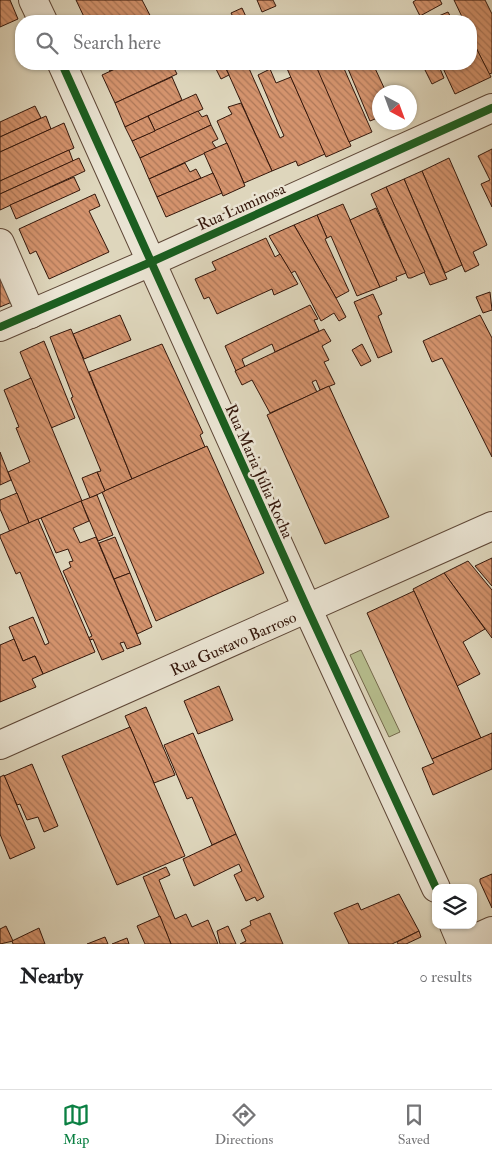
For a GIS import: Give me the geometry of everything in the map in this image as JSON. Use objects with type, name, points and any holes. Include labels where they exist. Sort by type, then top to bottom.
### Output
[{"type":"street","points":[[33,0],[40,15]]},
{"type":"street","name":"Rua Maria Júlia Rocha","points":[[65,70],[308,610],[434,884]]},
{"type":"street","name":"Rua Luminosa","points":[[0,327],[151,262],[492,108]]},
{"type":"street","points":[[0,243],[31,314]]},
{"type":"street","name":"Rua Gustavo Barroso","points":[[0,745],[308,610],[492,526]]},
{"type":"street","points":[[456,929],[463,944],[492,931]]},
{"type":"green space","points":[[361,650],[400,732],[389,737],[350,655]]},
{"type":"building","points":[[0,0],[10,0],[16,15],[15,20],[0,27]]},
{"type":"building","points":[[76,0],[142,0],[150,15],[83,15]]},
{"type":"building","points":[[257,0],[273,0],[276,6],[262,12]]},
{"type":"building","points":[[416,0],[440,0],[442,4],[420,15],[413,2]]},
{"type":"building","points":[[454,0],[485,0],[492,14],[492,73],[489,74],[477,50],[477,15],[461,15]]},
{"type":"building","points":[[242,8],[245,15],[232,15],[231,13]]},
{"type":"building","points":[[477,50],[491,77],[455,94],[444,70],[477,70]]},
{"type":"building","points":[[113,70],[175,70],[177,74],[115,103],[102,75]]},
{"type":"building","points":[[216,70],[226,70],[229,75],[221,79]]},
{"type":"building","points":[[227,70],[250,70],[280,138],[284,136],[258,75],[270,70],[276,83],[291,77],[325,154],[298,166],[296,161],[272,171]]},
{"type":"building","points":[[288,70],[319,70],[351,146],[326,157]]},
{"type":"building","points":[[318,70],[345,70],[372,132],[349,142]]},
{"type":"building","points":[[349,70],[376,70],[383,85],[372,85],[372,120],[370,121]]},
{"type":"building","points":[[425,70],[441,70],[444,78],[432,84]]},
{"type":"building","points":[[172,77],[182,100],[125,127],[115,103]]},
{"type":"building","points":[[196,94],[203,109],[155,131],[148,116]]},
{"type":"building","points":[[241,103],[272,171],[244,183],[217,121],[232,114],[228,107]]},
{"type":"building","points":[[35,106],[41,118],[0,137],[0,122]]},
{"type":"building","points":[[198,111],[202,117],[207,115],[211,125],[140,158],[132,141]]},
{"type":"building","points":[[46,116],[51,129],[0,152],[0,137]]},
{"type":"building","points":[[148,116],[155,131],[132,141],[125,127]]},
{"type":"building","points":[[64,123],[74,148],[0,181],[0,152]]},
{"type":"building","points":[[211,125],[218,139],[212,142],[216,148],[149,179],[140,158]]},
{"type":"building","points":[[227,143],[245,186],[223,196],[204,153]]},
{"type":"building","points":[[492,149],[492,207],[481,184],[490,180],[478,156]]},
{"type":"building","points":[[69,150],[73,161],[0,194],[0,181]]},
{"type":"building","points":[[79,158],[85,171],[0,210],[0,194]]},
{"type":"building","points":[[449,158],[487,245],[473,252],[479,265],[465,272],[422,171]]},
{"type":"building","points":[[185,163],[190,172],[196,169],[201,178],[157,197],[149,179]]},
{"type":"building","points":[[422,171],[462,265],[445,273],[404,179]]},
{"type":"building","points":[[213,173],[222,193],[166,217],[157,197]]},
{"type":"building","points":[[74,177],[80,190],[16,219],[10,205]]},
{"type":"building","points":[[404,179],[447,279],[430,285],[386,187]]},
{"type":"building","points":[[386,187],[425,272],[411,278],[408,278],[371,194]]},
{"type":"building","points":[[95,194],[100,206],[89,211],[109,252],[49,279],[36,251],[30,254],[19,229]]},
{"type":"building","points":[[343,204],[380,287],[357,296],[331,236],[327,238],[317,215]]},
{"type":"building","points":[[376,208],[406,273],[396,277],[397,280],[380,287],[350,220]]},
{"type":"building","points":[[317,215],[327,238],[325,239],[349,291],[336,298],[294,225]]},
{"type":"building","points":[[294,225],[346,317],[339,321],[334,313],[321,321],[295,271],[291,273],[269,236]]},
{"type":"building","points":[[266,238],[275,257],[280,254],[298,284],[274,295],[272,289],[217,314],[209,297],[204,299],[195,279],[216,270],[212,262]]},
{"type":"building","points":[[0,277],[12,302],[0,307]]},
{"type":"building","points":[[490,292],[492,310],[483,313],[476,297]]},
{"type":"building","points":[[373,294],[382,314],[378,316],[392,352],[378,358],[354,302]]},
{"type":"building","points":[[310,305],[318,319],[314,320],[319,331],[275,352],[272,344],[242,359],[245,367],[236,371],[225,346]]},
{"type":"building","points":[[120,315],[131,340],[84,359],[73,334]]},
{"type":"building","points":[[480,315],[492,338],[492,457],[442,358],[432,362],[423,341]]},
{"type":"building","points":[[71,329],[132,479],[105,491],[97,472],[101,471],[71,398],[73,397],[50,337]]},
{"type":"building","points":[[324,329],[331,341],[322,346],[329,360],[324,362],[335,384],[320,390],[316,380],[312,382],[317,392],[270,413],[252,380],[242,385],[235,371]]},
{"type":"building","points":[[44,341],[75,418],[51,428],[20,352]]},
{"type":"building","points":[[162,344],[203,433],[200,435],[205,447],[132,479],[89,372]]},
{"type":"building","points":[[362,344],[371,361],[361,366],[352,350]]},
{"type":"building","points":[[31,378],[82,501],[29,523],[8,472],[30,462],[16,428],[19,427],[4,390]]},
{"type":"building","points":[[329,386],[389,517],[325,544],[267,415]]},
{"type":"building","points":[[207,446],[264,573],[156,621],[102,492]]},
{"type":"building","points":[[0,452],[11,480],[0,485]]},
{"type":"building","points":[[97,472],[105,491],[90,498],[82,478]]},
{"type":"building","points":[[17,493],[29,523],[10,532],[0,509],[0,500]]},
{"type":"building","points":[[97,495],[113,535],[98,541],[81,501]]},
{"type":"building","points":[[81,501],[89,521],[73,528],[80,543],[96,537],[141,644],[127,649],[124,642],[120,643],[124,651],[102,660],[93,639],[90,640],[88,638],[92,636],[63,571],[71,567],[69,562],[73,561],[68,549],[56,553],[41,518]]},
{"type":"building","points":[[38,519],[95,652],[43,674],[35,656],[23,661],[9,627],[33,617],[45,645],[49,643],[20,572],[16,574],[0,537],[0,535]]},
{"type":"building","points":[[115,537],[130,573],[114,579],[99,543]]},
{"type":"building","points":[[492,558],[492,586],[475,566]]},
{"type":"building","points":[[468,561],[492,590],[492,638],[444,573]]},
{"type":"building","points":[[130,573],[152,627],[137,634],[114,579]]},
{"type":"building","points":[[444,573],[485,629],[463,642],[480,674],[457,686],[413,589]]},
{"type":"building","points":[[414,591],[481,738],[432,759],[367,613]]},
{"type":"building","points":[[14,639],[23,661],[35,656],[43,674],[32,679],[36,687],[0,702],[0,645]]},
{"type":"building","points":[[219,686],[233,720],[198,734],[184,701]]},
{"type":"building","points":[[146,707],[175,775],[154,783],[125,716]]},
{"type":"building","points":[[130,727],[185,856],[117,885],[62,756]]},
{"type":"building","points":[[193,733],[236,834],[212,845],[192,797],[187,799],[164,745]]},
{"type":"building","points":[[492,733],[492,769],[433,795],[422,768],[434,763],[432,759]]},
{"type":"building","points":[[32,764],[58,826],[44,832],[38,817],[27,820],[20,804],[17,805],[4,776]]},
{"type":"building","points":[[4,775],[35,848],[10,859],[0,834],[0,777]]},
{"type":"building","points":[[236,834],[264,897],[257,901],[255,897],[246,901],[234,875],[242,871],[239,864],[194,886],[183,859]]},
{"type":"building","points":[[166,867],[170,875],[159,880],[175,919],[186,914],[192,927],[208,920],[218,944],[171,944],[143,877]]},
{"type":"building","points":[[492,874],[492,908],[480,879]]},
{"type":"building","points":[[399,894],[419,931],[392,944],[349,944],[334,913],[358,903],[361,910]]},
{"type":"building","points":[[270,913],[283,944],[240,944],[246,941],[241,930],[251,925],[250,921]]},
{"type":"building","points":[[160,916],[171,944],[145,944],[137,926]]},
{"type":"building","points":[[6,926],[13,941],[0,944],[0,929]]},
{"type":"building","points":[[228,926],[236,944],[220,944],[217,931]]},
{"type":"building","points":[[39,928],[45,944],[13,944],[12,941]]},
{"type":"building","points":[[419,931],[421,937],[406,944],[398,944],[397,942]]},
{"type":"building","points":[[105,937],[108,944],[87,944]]},
{"type":"building","points":[[127,938],[129,944],[112,944]]},
{"type":"cycle path","points":[[65,70],[308,610],[434,884]]},
{"type":"cycle path","points":[[0,327],[151,262],[492,108]]}]
